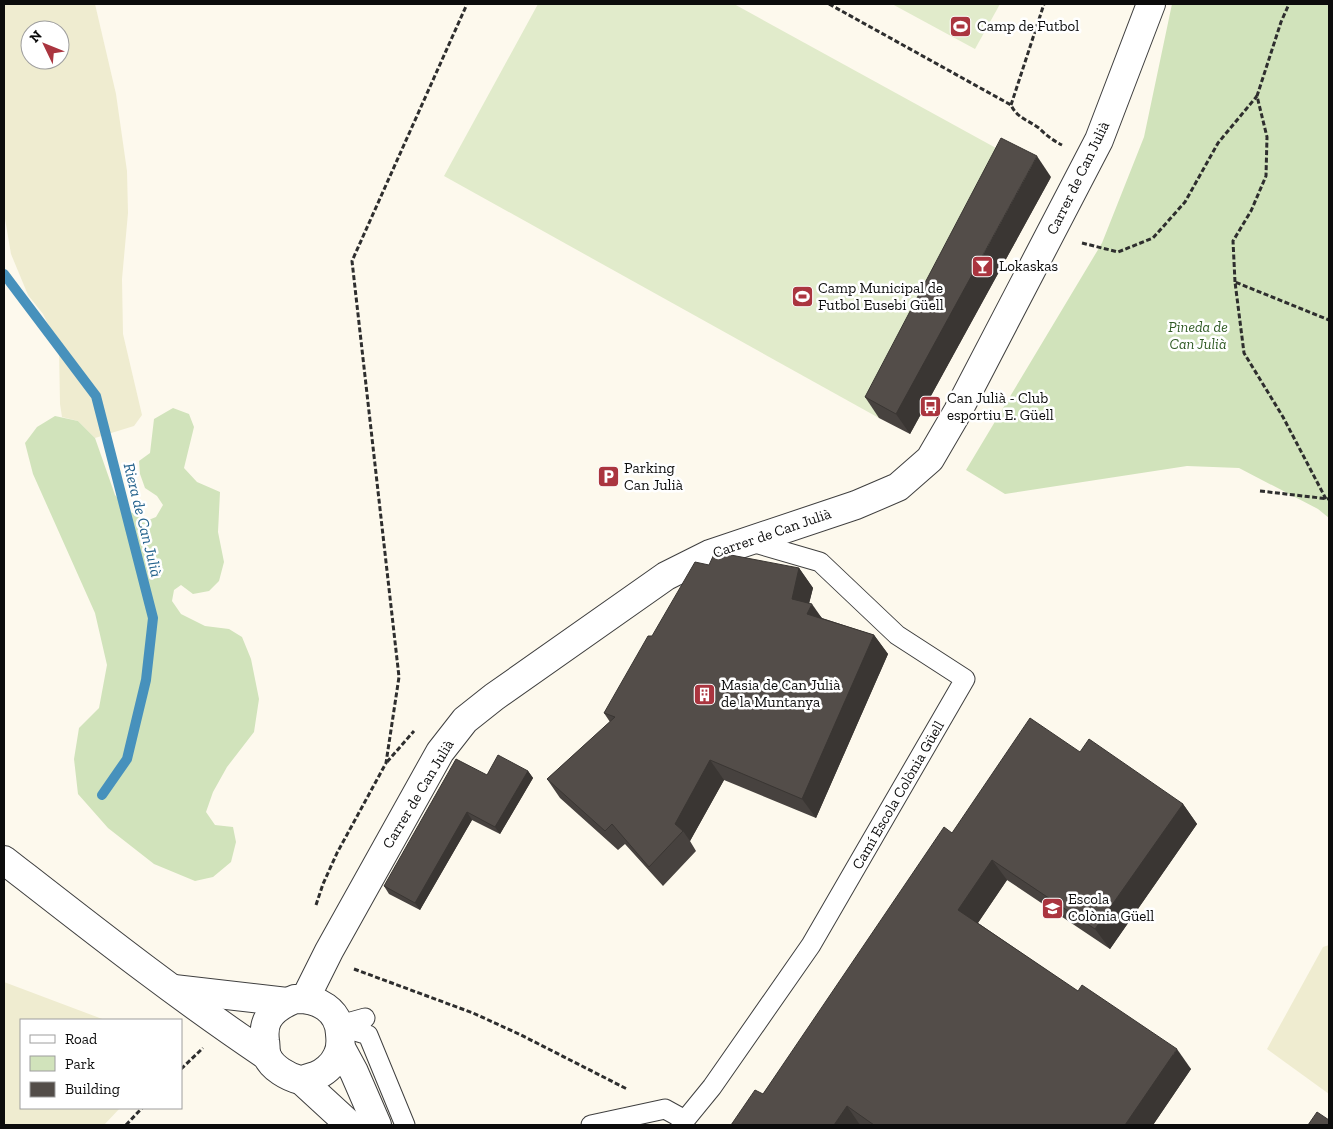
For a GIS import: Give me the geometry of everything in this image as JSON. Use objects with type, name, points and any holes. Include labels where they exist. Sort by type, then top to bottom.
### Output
[{"type":"street","name":"Carrer de Can Julià","points":[[296,1001],[329,951],[440,752],[465,720],[494,697],[666,576],[710,554],[856,505],[898,486],[930,459],[958,411],[1099,140],[1151,4]]},
{"type":"street","points":[[4,860],[172,988],[267,1056],[283,1073],[301,1080],[350,1125]]},
{"type":"street","points":[[172,988],[296,1001],[316,1001],[327,1007],[346,1031],[377,1125]]},
{"type":"street","points":[[267,1056],[264,1031],[268,1019],[276,1009],[296,1001]]},
{"type":"street","points":[[301,1080],[328,1068],[336,1059],[346,1031]]},
{"type":"lane","name":"Camí Escola Colònia Güell","points":[[683,1122],[712,1087],[811,945],[965,679],[897,635],[820,562],[747,541]]},
{"type":"lane","points":[[346,1031],[355,1031],[368,1035],[405,1125]]},
{"type":"lane","points":[[592,1125],[665,1108],[683,1122]]},
{"type":"path","points":[[386,763],[399,677],[352,261],[468,4]]},
{"type":"path","points":[[829,4],[1011,105],[1019,117],[1037,127],[1050,139],[1069,148]]},
{"type":"path","points":[[1011,105],[1044,4]]},
{"type":"path","points":[[1053,229],[1081,242],[1118,252],[1153,238],[1185,202],[1218,143],[1257,96],[1281,22],[1289,4]]},
{"type":"path","points":[[1257,96],[1267,138],[1266,176],[1251,211],[1233,241],[1235,282],[1244,353],[1284,417],[1327,499]]},
{"type":"path","points":[[1235,282],[1329,320]]},
{"type":"path","points":[[1260,491],[1327,499]]},
{"type":"path","points":[[316,906],[323,884],[337,853],[386,763],[419,726]]},
{"type":"path","points":[[348,967],[473,1013],[522,1035],[665,1108]]},
{"type":"path","points":[[126,1125],[141,1109]]},
{"type":"shaded area","points":[[4,4],[95,4],[116,94],[127,171],[128,213],[122,279],[123,334],[142,415],[134,426],[95,438],[78,421],[62,417],[59,346],[43,314],[28,295],[11,254],[4,213]]},
{"type":"shaded area","points":[[1329,945],[1329,1094],[1267,1049],[1323,947]]},
{"type":"shaded area","points":[[4,982],[102,1019],[20,1019],[20,1109],[119,1109],[104,1125],[4,1125]]},
{"type":"green space","name":"Camp Municipal de Futbol Eusebi Güell","points":[[538,4],[734,4],[1016,159],[879,418],[444,176]]},
{"type":"green space","name":"Camp de Futbol","points":[[892,4],[1000,4],[975,49]]},
{"type":"green space","name":"Pineda de Can Julià","points":[[1172,4],[1329,4],[1329,518],[1318,509],[1239,468],[1187,466],[1005,494],[966,470],[1102,243],[1144,137]]},
{"type":"green space","points":[[173,408],[189,414],[194,427],[184,468],[197,482],[220,492],[218,532],[224,562],[219,581],[209,591],[193,594],[181,585],[174,590],[172,601],[181,614],[205,626],[229,629],[242,637],[251,659],[259,699],[254,732],[227,767],[213,792],[206,812],[215,825],[233,827],[236,842],[231,862],[213,877],[195,881],[154,864],[108,828],[78,794],[74,759],[79,728],[99,708],[107,665],[95,613],[33,474],[25,443],[37,427],[55,416],[78,421],[95,438],[115,495],[129,511],[146,521],[156,517],[163,505],[157,496],[145,488],[140,474],[139,461],[150,453],[154,419]]},
{"type":"building","points":[[1001,138],[1037,156],[896,414],[865,397]]},
{"type":"building","name":"Masia de Can Julià de la Muntanya","points":[[715,552],[799,568],[792,599],[812,604],[807,614],[874,635],[802,799],[710,760],[675,824],[683,831],[649,867],[612,824],[605,831],[547,779],[615,717],[604,713],[648,636],[652,636],[695,562],[709,565]]},
{"type":"building","points":[[1030,718],[1080,752],[1089,739],[1183,804],[1095,929],[992,860],[958,910],[1078,991],[1082,985],[1177,1049],[1125,1125],[874,1125],[847,1106],[834,1125],[731,1125],[755,1090],[763,1094],[944,827],[952,833]]},
{"type":"building","points":[[498,755],[528,771],[495,827],[467,812],[415,903],[384,886],[456,759],[487,775]]},
{"type":"building","points":[[1317,1112],[1329,1120],[1329,1125],[1308,1125]]},
{"type":"waterway","name":"Riera de Can Julià","points":[[4,274],[96,396],[153,618],[146,680],[127,759],[102,795]]},
{"type":"place","name":"Camp de Futbol","points":[[961,26]]},
{"type":"place","name":"Lokaskas","points":[[983,266]]},
{"type":"place","name":"Camp Municipal de Futbol Eusebi Güell","points":[[802,297]]},
{"type":"place","name":"Can Julià - Club esportiu E. Güell","points":[[931,407]]},
{"type":"place","name":"Parking Can Julià","points":[[608,477]]},
{"type":"place","name":"Masia de Can Julià de la Muntanya","points":[[705,694]]},
{"type":"place","name":"Escola Colònia Güell","points":[[1052,908]]}]
